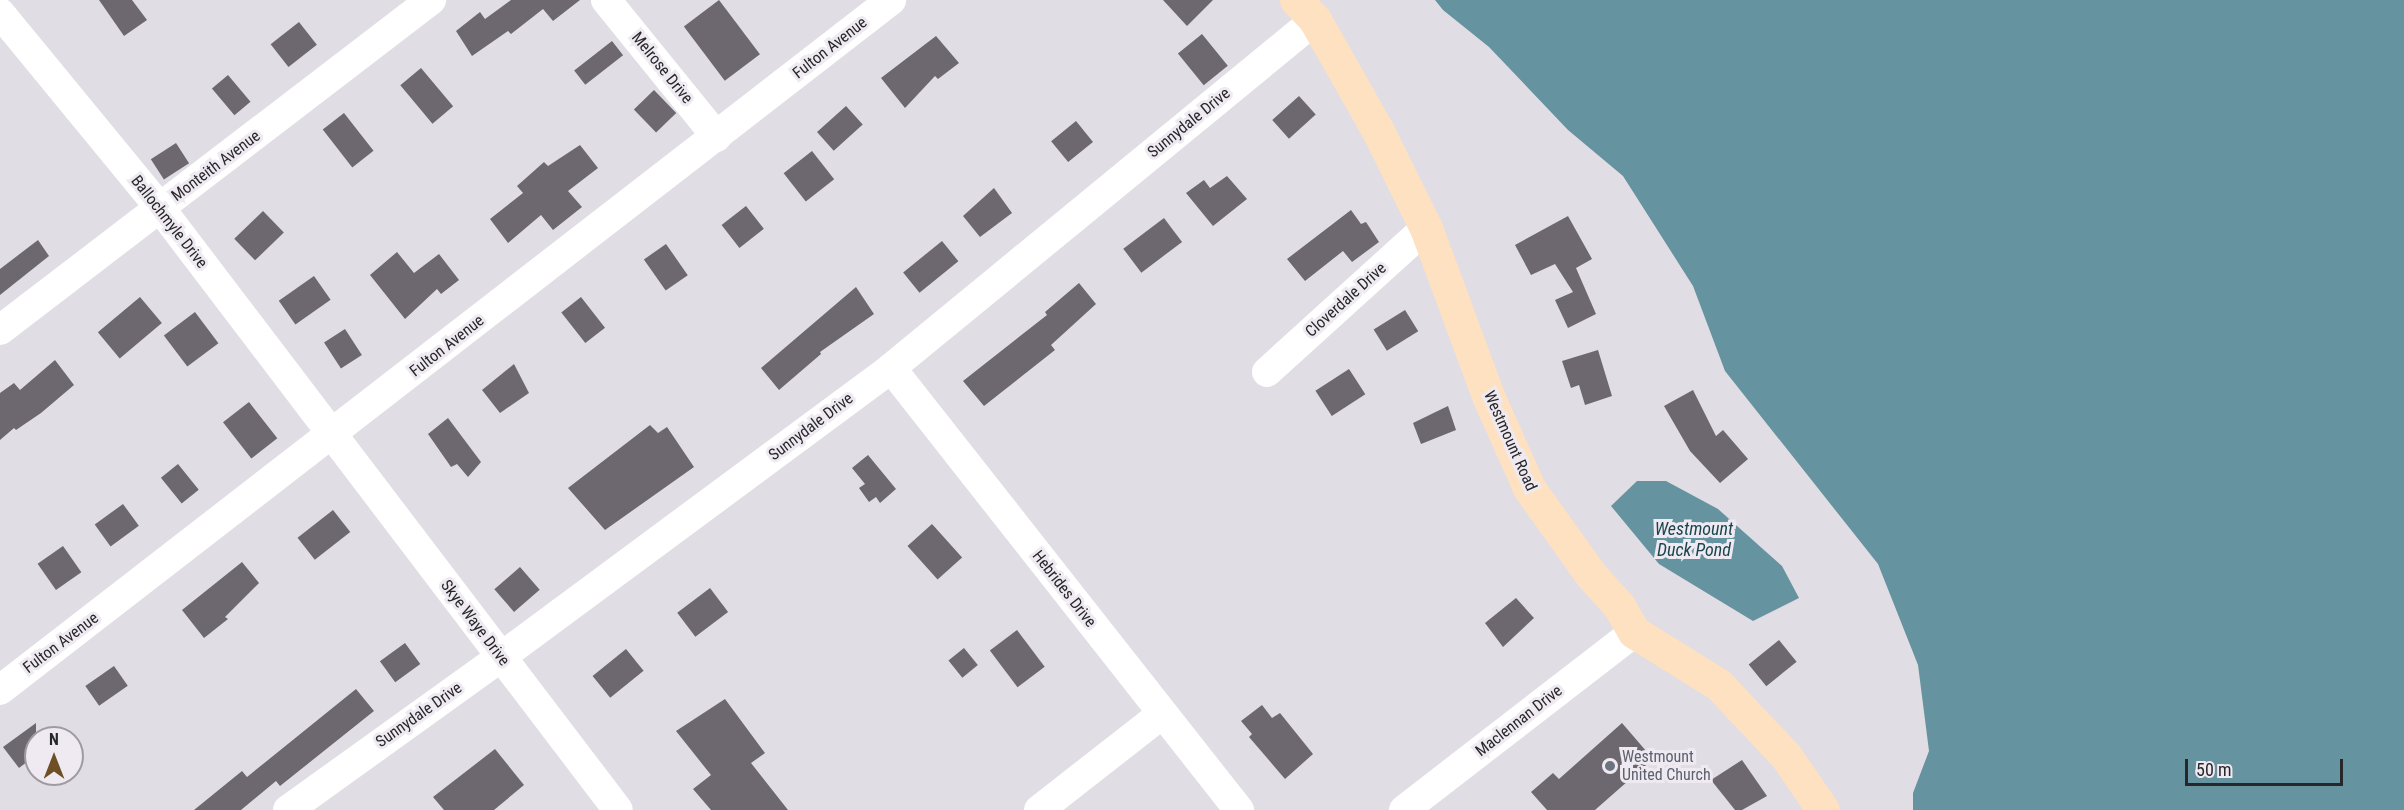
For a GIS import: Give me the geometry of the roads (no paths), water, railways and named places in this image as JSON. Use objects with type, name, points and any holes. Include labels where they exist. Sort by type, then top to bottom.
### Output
[{"type":"main road","name":"Westmount Road","points":[[1305,10],[1378,131],[1425,228],[1489,398],[1529,488],[1591,575],[1619,606],[1634,632],[1719,685],[1786,756],[1823,810]]},
{"type":"street","name":"Monteith Avenue","points":[[0,330],[431,0]]},
{"type":"street","name":"Melrose Drive","points":[[606,0],[717,137]]},
{"type":"street","name":"Fulton Avenue","points":[[0,690],[891,0]]},
{"type":"street","name":"Sunnydale Drive","points":[[288,810],[501,657],[891,368],[1305,10]]},
{"type":"street","name":"Ballochmyle Drive","points":[[0,13],[160,208],[332,435]]},
{"type":"street","name":"Cloverdale Drive","points":[[1267,372],[1425,228]]},
{"type":"street","name":"Hebrides Drive","points":[[891,368],[1239,810]]},
{"type":"street","name":"Skye Waye Drive","points":[[332,435],[618,810]]},
{"type":"street","name":"Maclennan Drive","points":[[1404,810],[1634,632]]},
{"type":"street","points":[[1039,810],[1162,714]]},
{"type":"water","points":[[1435,0],[2404,0],[2404,810],[1913,810],[1913,793],[1929,751],[1918,665],[1878,564],[1725,371],[1693,286],[1623,176],[1568,130],[1489,47],[1443,10]]},
{"type":"water","name":"Westmount Duck Pond","points":[[1637,481],[1666,481],[1718,509],[1782,566],[1799,598],[1753,621],[1659,564],[1611,506]]},
{"type":"place","name":"Westmount United Church","points":[[1610,766]]}]
